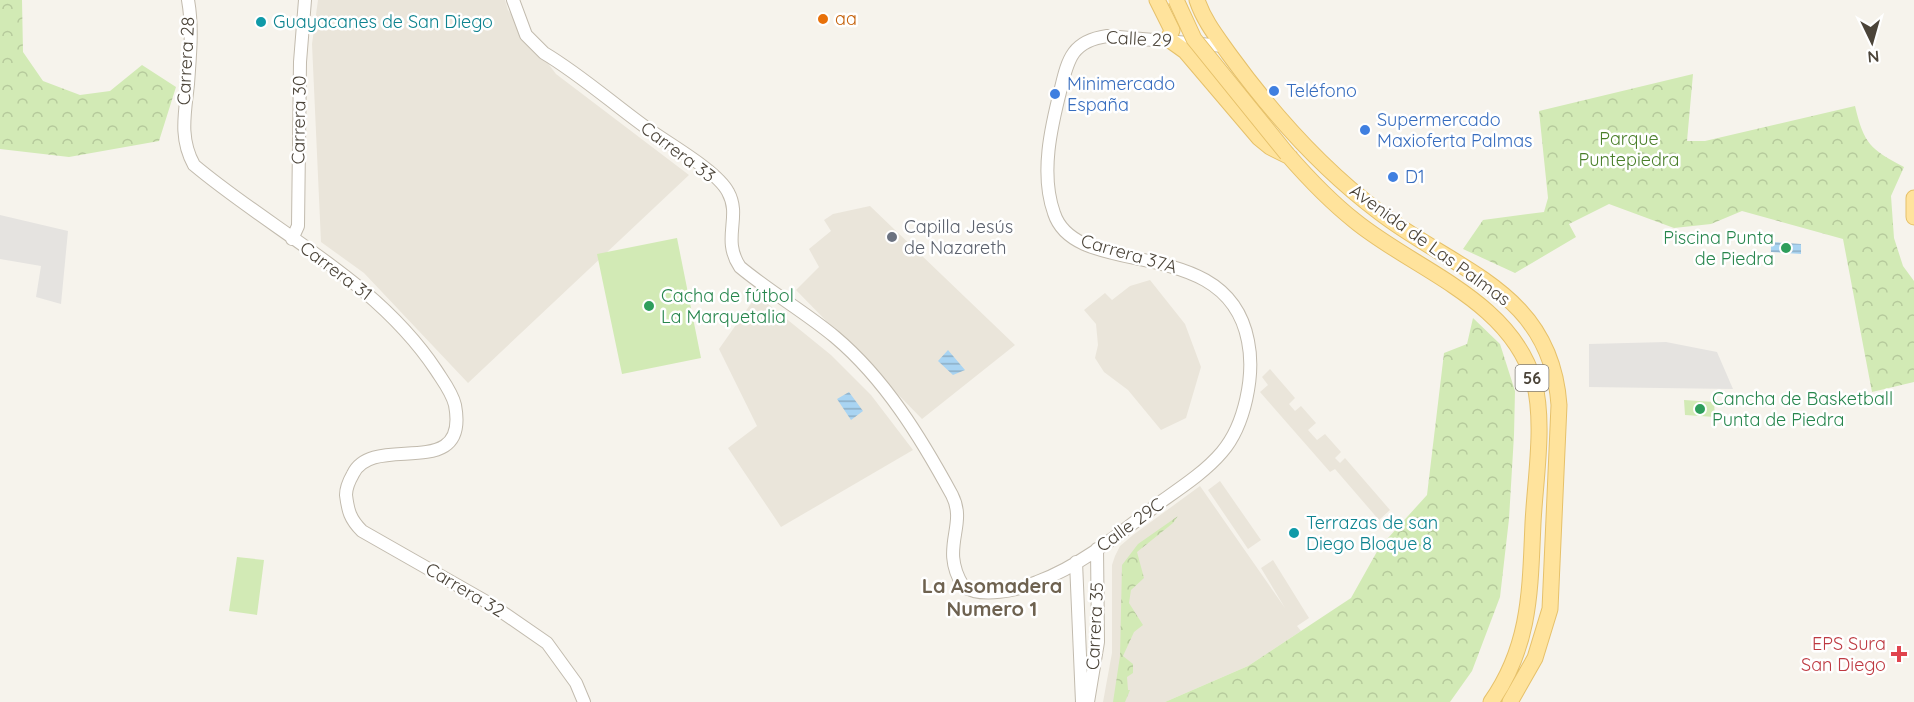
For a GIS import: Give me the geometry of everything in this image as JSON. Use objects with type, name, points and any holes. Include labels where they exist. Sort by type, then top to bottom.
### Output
[{"type":"main road","points":[[1157,0],[1171,25],[1169,40],[1185,51],[1259,138],[1270,147],[1289,155]]},
{"type":"main road","name":"Avenida de Las Palmas","points":[[1176,0],[1194,39],[1289,155],[1354,221],[1460,292],[1493,317],[1525,359],[1534,383],[1538,422],[1530,602],[1508,675],[1491,702]]},
{"type":"main road","name":"Avenida de Las Palmas","points":[[1197,0],[1207,24],[1224,46],[1277,114],[1326,166],[1382,215],[1518,307],[1536,330],[1550,355],[1559,405],[1550,609],[1535,658],[1510,702]]},
{"type":"main road","points":[[1914,198],[1914,217]]},
{"type":"street","name":"Carrera 28","points":[[183,122],[191,36],[188,0]]},
{"type":"street","name":"Carrera 30","points":[[292,239],[298,226],[300,62],[305,0]]},
{"type":"street","name":"Carrera 33","points":[[513,0],[526,35],[544,53],[701,166],[727,189],[732,201],[729,238],[732,255],[740,267],[836,338],[881,383],[914,430],[953,497],[957,527],[951,551]]},
{"type":"street","name":"Calle 29","points":[[1067,64],[1074,51],[1091,38],[1107,36],[1224,46]]},
{"type":"street","name":"Carrera 37A","points":[[1067,64],[1053,122],[1049,165],[1054,214],[1061,227],[1072,238],[1088,246],[1167,264],[1204,280],[1236,306],[1245,326],[1250,352]]},
{"type":"street","name":"Carrera 31","points":[[183,122],[188,155],[194,165],[292,239],[354,282],[412,338],[442,380],[454,402],[457,416],[454,431],[447,444],[436,451],[422,454],[373,456],[356,466],[346,488]]},
{"type":"street","name":"Calle 29C","points":[[951,551],[954,569],[963,586],[978,592],[1012,589],[1037,582],[1097,549],[1185,484],[1221,452],[1237,425],[1249,382],[1250,352]]},
{"type":"street","name":"Carrera 32","points":[[346,488],[347,511],[362,531],[492,605],[547,643],[576,683],[584,702]]},
{"type":"street","name":"Carrera 35","points":[[1088,702],[1098,642],[1097,549]]},
{"type":"street","name":"Carrera 35","points":[[1076,562],[1082,702]]},
{"type":"shaded area","points":[[318,0],[505,0],[508,10],[556,74],[689,175],[468,383],[364,273],[321,242],[312,44]]},
{"type":"shaded area","points":[[870,206],[1015,345],[922,419],[796,290],[819,267],[809,249],[831,231],[824,220],[833,214]]},
{"type":"shaded area","points":[[0,215],[68,231],[61,304],[36,297],[41,266],[0,259]]},
{"type":"shaded area","points":[[1150,280],[1185,324],[1201,367],[1186,418],[1161,430],[1128,390],[1104,372],[1095,358],[1098,345],[1096,324],[1084,310],[1105,293],[1112,300],[1130,286]]},
{"type":"shaded area","points":[[757,295],[831,355],[871,395],[913,450],[781,527],[728,448],[757,426],[719,349]]},
{"type":"shaded area","points":[[1666,342],[1717,352],[1733,389],[1589,387],[1589,344]]},
{"type":"shaded area","points":[[1270,369],[1295,398],[1289,404],[1295,411],[1301,406],[1316,423],[1308,430],[1317,440],[1325,434],[1341,452],[1335,458],[1340,463],[1345,458],[1390,510],[1379,520],[1335,469],[1330,472],[1260,392],[1268,385],[1262,377]]},
{"type":"shaded area","points":[[1220,481],[1261,540],[1248,549],[1208,490]]},
{"type":"shaded area","points":[[1200,486],[1285,608],[1261,568],[1273,560],[1309,618],[1297,626],[1301,631],[1248,666],[1165,702],[1103,702],[1112,653],[1112,565],[1115,556],[1120,546],[1133,535]]},
{"type":"green space","points":[[0,0],[22,0],[23,52],[43,81],[80,95],[110,91],[142,65],[176,87],[159,141],[69,157],[0,149]]},
{"type":"green space","name":"Parque Puntepiedra","points":[[1693,74],[1687,141],[1705,141],[1855,106],[1865,137],[1870,144],[1883,155],[1904,167],[1891,196],[1894,238],[1903,266],[1914,281],[1914,382],[1872,392],[1843,239],[1742,211],[1711,224],[1674,228],[1609,204],[1569,224],[1576,237],[1515,273],[1463,249],[1483,220],[1544,212],[1548,198],[1539,111]]},
{"type":"green space","name":"Cacha de fútbol La Marquetalia","points":[[677,238],[701,358],[622,374],[597,254]]},
{"type":"green space","points":[[1473,318],[1500,344],[1515,391],[1509,519],[1500,597],[1472,671],[1450,702],[1165,702],[1248,666],[1351,598],[1379,548],[1427,495],[1444,353],[1467,344]]},
{"type":"green space","name":"Cancha de Basketball Punta de Piedra","points":[[1684,400],[1714,402],[1715,417],[1685,415]]},
{"type":"green space","points":[[1178,516],[1173,523],[1137,552],[1144,578],[1131,590],[1129,603],[1143,625],[1134,632],[1123,656],[1133,664],[1133,673],[1127,677],[1128,690],[1130,690],[1125,702],[1113,702],[1120,656],[1122,565],[1138,544]]},
{"type":"green space","points":[[237,557],[264,560],[257,615],[229,611]]},
{"type":"water","name":"Piscina Punta de Piedra","points":[[1771,242],[1801,244],[1801,254],[1771,252]]},
{"type":"water","points":[[948,350],[965,370],[953,375],[938,361]]},
{"type":"water","points":[[849,392],[863,411],[851,420],[837,399]]},
{"type":"place","name":"aa","points":[[823,19]]},
{"type":"place","name":"Guayacanes de San Diego","points":[[261,22]]},
{"type":"place","name":"Teléfono","points":[[1274,91]]},
{"type":"place","name":"Minimercado España","points":[[1055,94]]},
{"type":"place","name":"Supermercado Maxioferta Palmas","points":[[1365,130]]},
{"type":"place","name":"D1","points":[[1393,177]]},
{"type":"place","name":"Capilla Jesús de Nazareth","points":[[892,237]]},
{"type":"place","name":"Piscina Punta de Piedra","points":[[1786,248]]},
{"type":"place","name":"Cacha de fútbol La Marquetalia","points":[[649,306]]},
{"type":"place","name":"Cancha de Basketball Punta de Piedra","points":[[1700,409]]},
{"type":"place","name":"Terrazas de san Diego Bloque 8","points":[[1294,533]]},
{"type":"place","name":"EPS Sura San Diego","points":[[1899,654]]},
{"type":"district","name":"La Asomadera Numero 1","points":[[992,598]]}]
